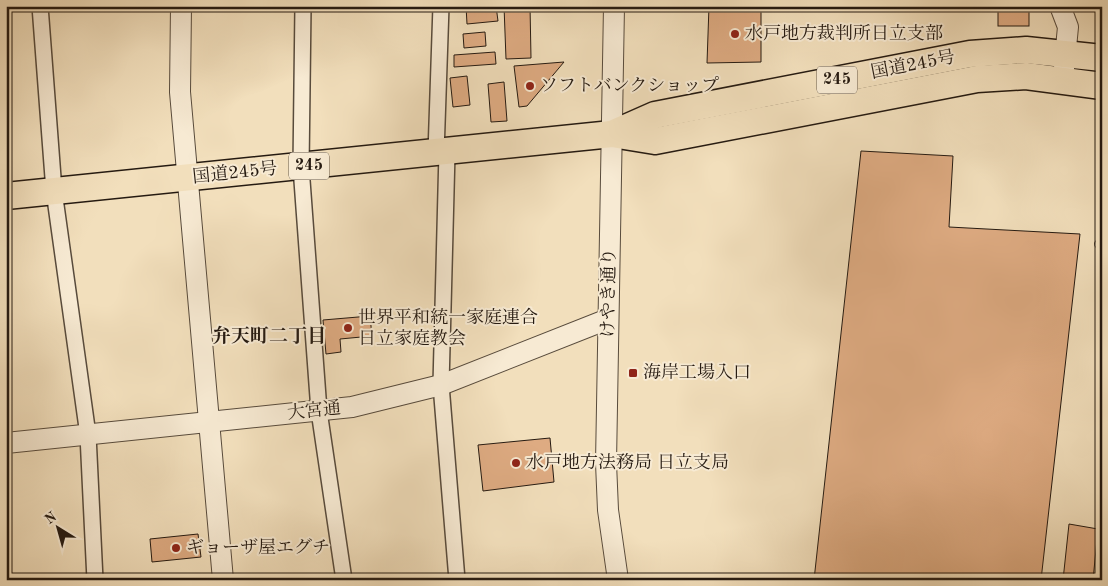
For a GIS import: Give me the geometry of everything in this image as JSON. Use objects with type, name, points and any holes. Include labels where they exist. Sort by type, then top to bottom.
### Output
[{"type":"highway","name":"国道245号","points":[[612,134],[655,115],[970,54],[1011,50],[1066,53],[1102,58]]},
{"type":"highway","name":"国道245号","points":[[6,196],[612,134],[655,141],[977,79],[1026,76],[1102,86]]},
{"type":"street","points":[[40,6],[54,191],[88,435],[95,580]]},
{"type":"street","points":[[180,6],[180,92],[211,423],[223,580]]},
{"type":"street","points":[[303,6],[301,167],[319,411],[344,580]]},
{"type":"street","points":[[441,6],[441,385],[457,580]]},
{"type":"street","name":"けやき通り","points":[[614,6],[607,482],[608,510],[618,580]]},
{"type":"street","points":[[1060,6],[1068,27],[1062,80]]},
{"type":"street","name":"大宮通","points":[[6,443],[352,407],[441,385],[608,318]]},
{"type":"building","points":[[466,6],[496,6],[498,21],[467,24]]},
{"type":"building","points":[[504,6],[530,6],[531,58],[506,59]]},
{"type":"building","name":"水戸地方裁判所日立支部","points":[[709,6],[761,6],[761,62],[707,63]]},
{"type":"building","points":[[998,6],[1029,6],[1029,26],[998,26]]},
{"type":"building","points":[[485,32],[486,46],[464,48],[463,34]]},
{"type":"building","points":[[495,52],[496,64],[454,67],[454,55]]},
{"type":"building","name":"ソフトバンクショップ","points":[[564,62],[527,106],[519,107],[514,66]]},
{"type":"building","points":[[467,76],[470,105],[453,107],[450,78]]},
{"type":"building","points":[[504,82],[507,121],[491,122],[488,84]]},
{"type":"building","points":[[861,151],[953,156],[949,227],[1080,234],[1041,580],[814,580]]},
{"type":"building","name":"世界平和統一家庭連合 日立家庭教会","points":[[370,316],[372,336],[340,339],[341,352],[326,354],[323,320]]},
{"type":"building","name":"水戸地方法務局 日立支局","points":[[550,438],[554,482],[483,491],[478,445]]},
{"type":"building","points":[[1069,524],[1098,529],[1093,580],[1063,580]]},
{"type":"building","name":"ギョーザ屋エグチ","points":[[198,534],[201,557],[152,562],[150,539]]},
{"type":"place","name":"水戸地方裁判所日立支部","points":[[735,34]]},
{"type":"place","name":"ソフトバンクショップ","points":[[530,86]]},
{"type":"place","name":"世界平和統一家庭連合 日立家庭教会","points":[[348,328]]},
{"type":"place","name":"海岸工場入口","points":[[633,373]]},
{"type":"place","name":"水戸地方法務局 日立支局","points":[[516,463]]},
{"type":"place","name":"ギョーザ屋エグチ","points":[[176,548]]},
{"type":"district","name":"弁天町二丁目","points":[[269,337]]}]
